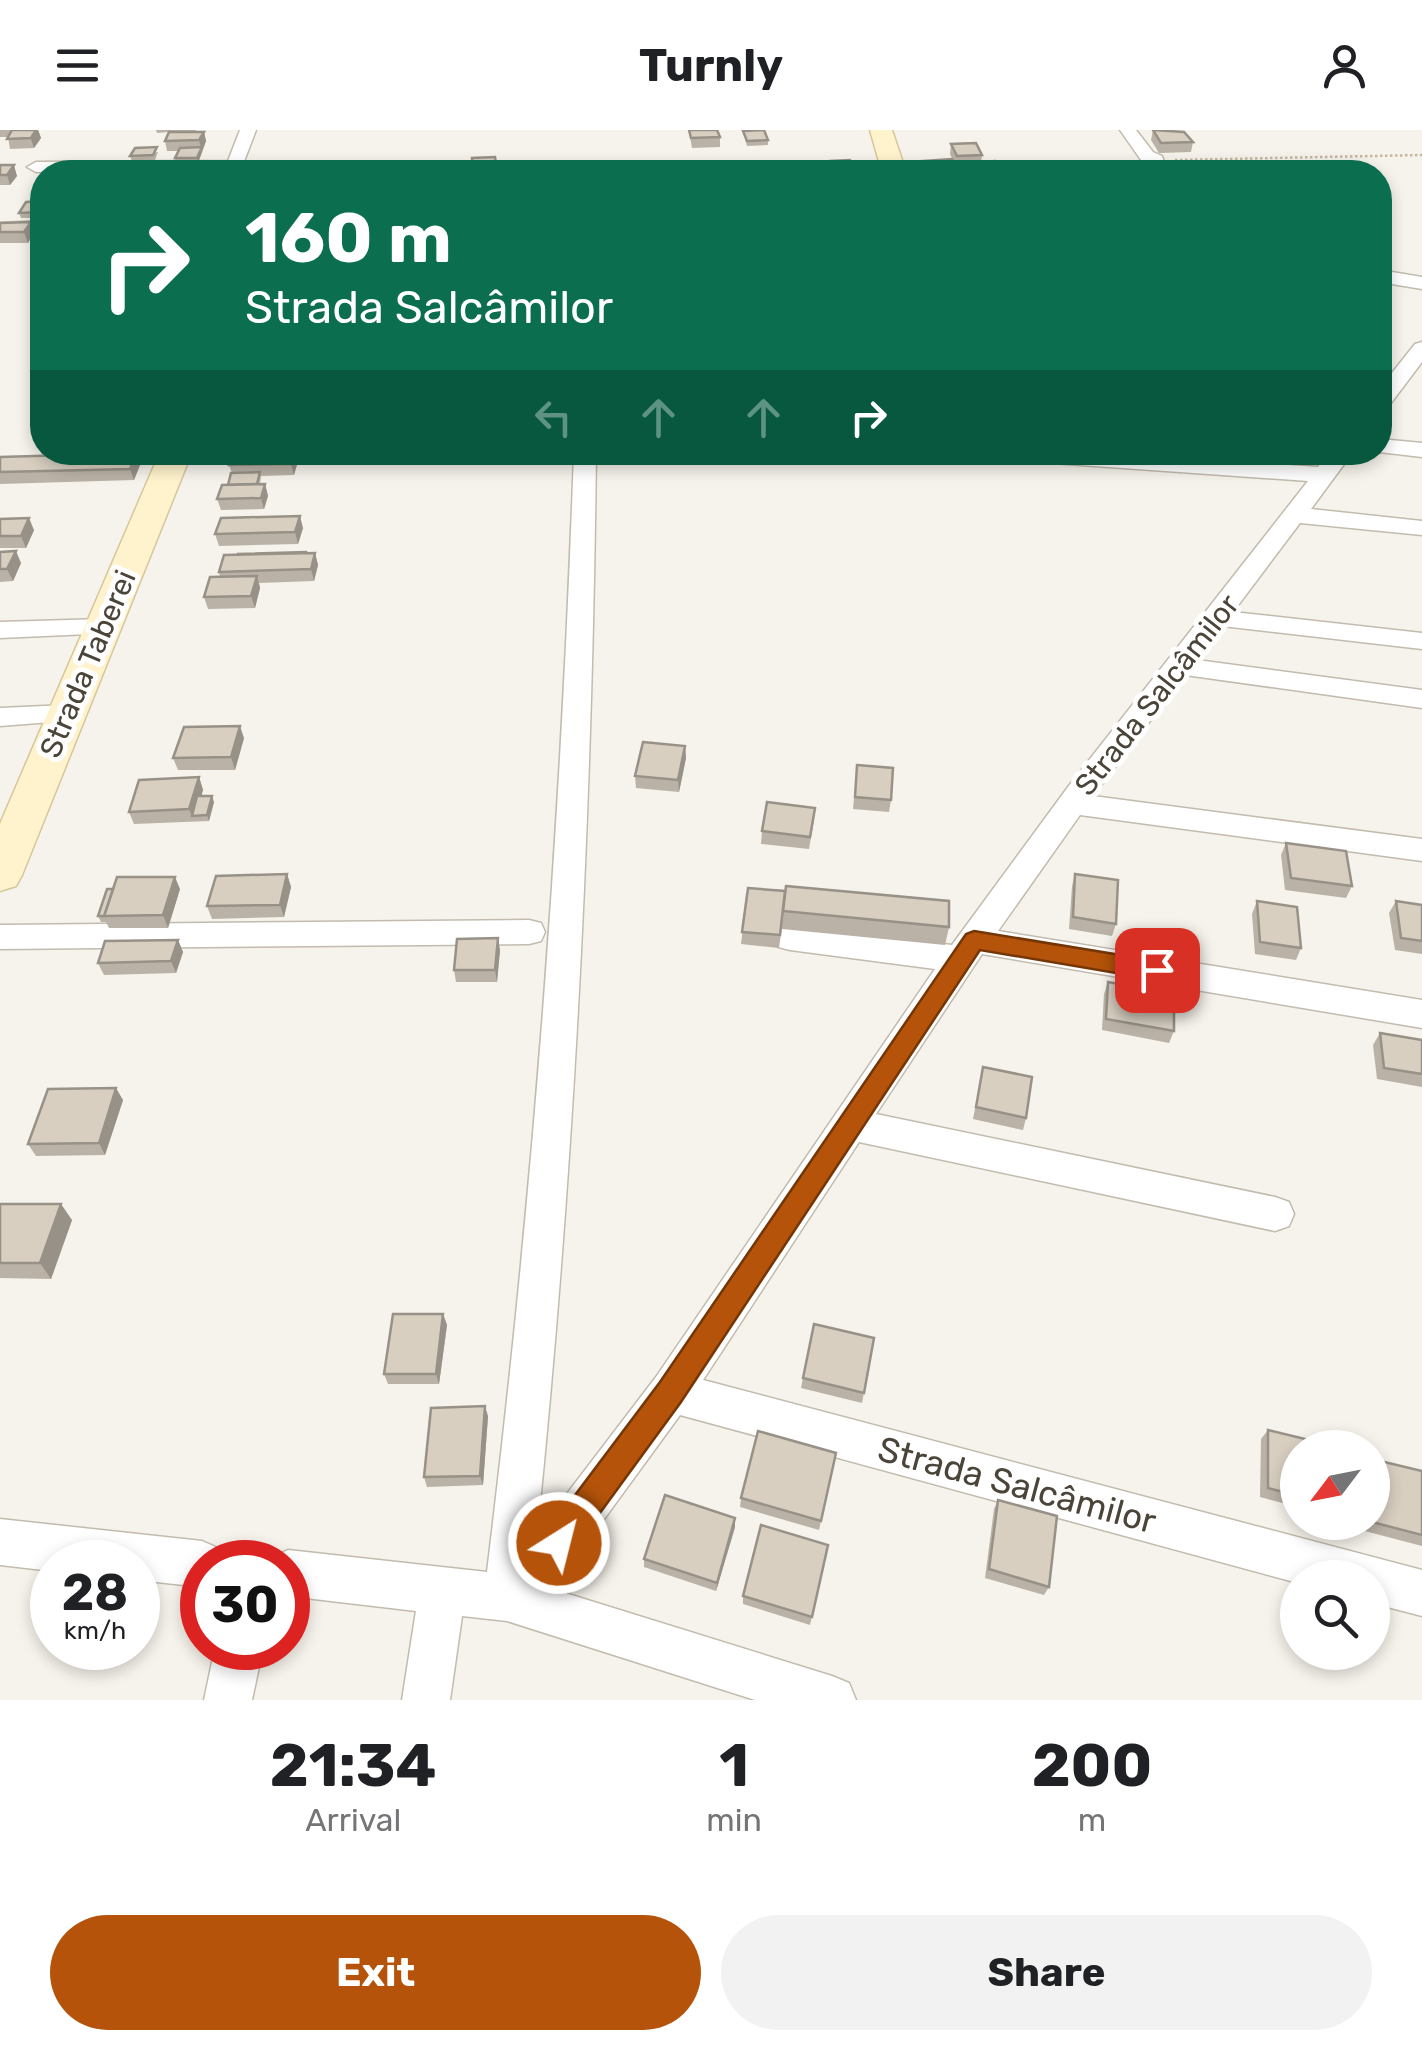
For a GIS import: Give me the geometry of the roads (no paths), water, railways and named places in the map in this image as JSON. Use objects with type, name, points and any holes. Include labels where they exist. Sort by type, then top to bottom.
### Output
[{"type":"street","points":[[236,160],[248,130]]},
{"type":"street","points":[[881,130],[890,160]]},
{"type":"street","points":[[1128,130],[1152,160]]},
{"type":"street","points":[[0,228],[30,227]]},
{"type":"street","points":[[1392,278],[1422,283]]},
{"type":"street","points":[[1392,373],[1422,348]]},
{"type":"street","points":[[1392,447],[1422,450]]},
{"type":"street","name":"Strada Taberei","points":[[0,876],[10,829],[67,714],[171,465]]},
{"type":"street","points":[[507,1598],[558,1069],[576,759],[585,465]]},
{"type":"street","name":"Strada Salcâmilor","points":[[507,1598],[559,1543],[670,1392],[967,949],[1072,804],[1332,465]]},
{"type":"street","points":[[1296,515],[1422,528]]},
{"type":"street","points":[[1218,618],[1422,641]]},
{"type":"street","points":[[0,630],[103,627]]},
{"type":"street","points":[[1180,666],[1422,698]]},
{"type":"street","points":[[0,717],[67,714]]},
{"type":"street","points":[[1072,804],[1422,850]]},
{"type":"street","points":[[0,937],[529,932]]},
{"type":"street","points":[[790,938],[967,949],[1422,1014]]},
{"type":"street","points":[[848,1124],[1274,1214]]},
{"type":"street","name":"Strada Salcâmilor","points":[[670,1392],[1297,1560]]},
{"type":"street","points":[[0,1542],[180,1562]]},
{"type":"street","points":[[310,1576],[507,1598],[832,1700]]},
{"type":"street","points":[[1390,1585],[1422,1593]]},
{"type":"street","points":[[426,1700],[442,1591]]},
{"type":"street","points":[[228,1700],[234,1670]]}]
